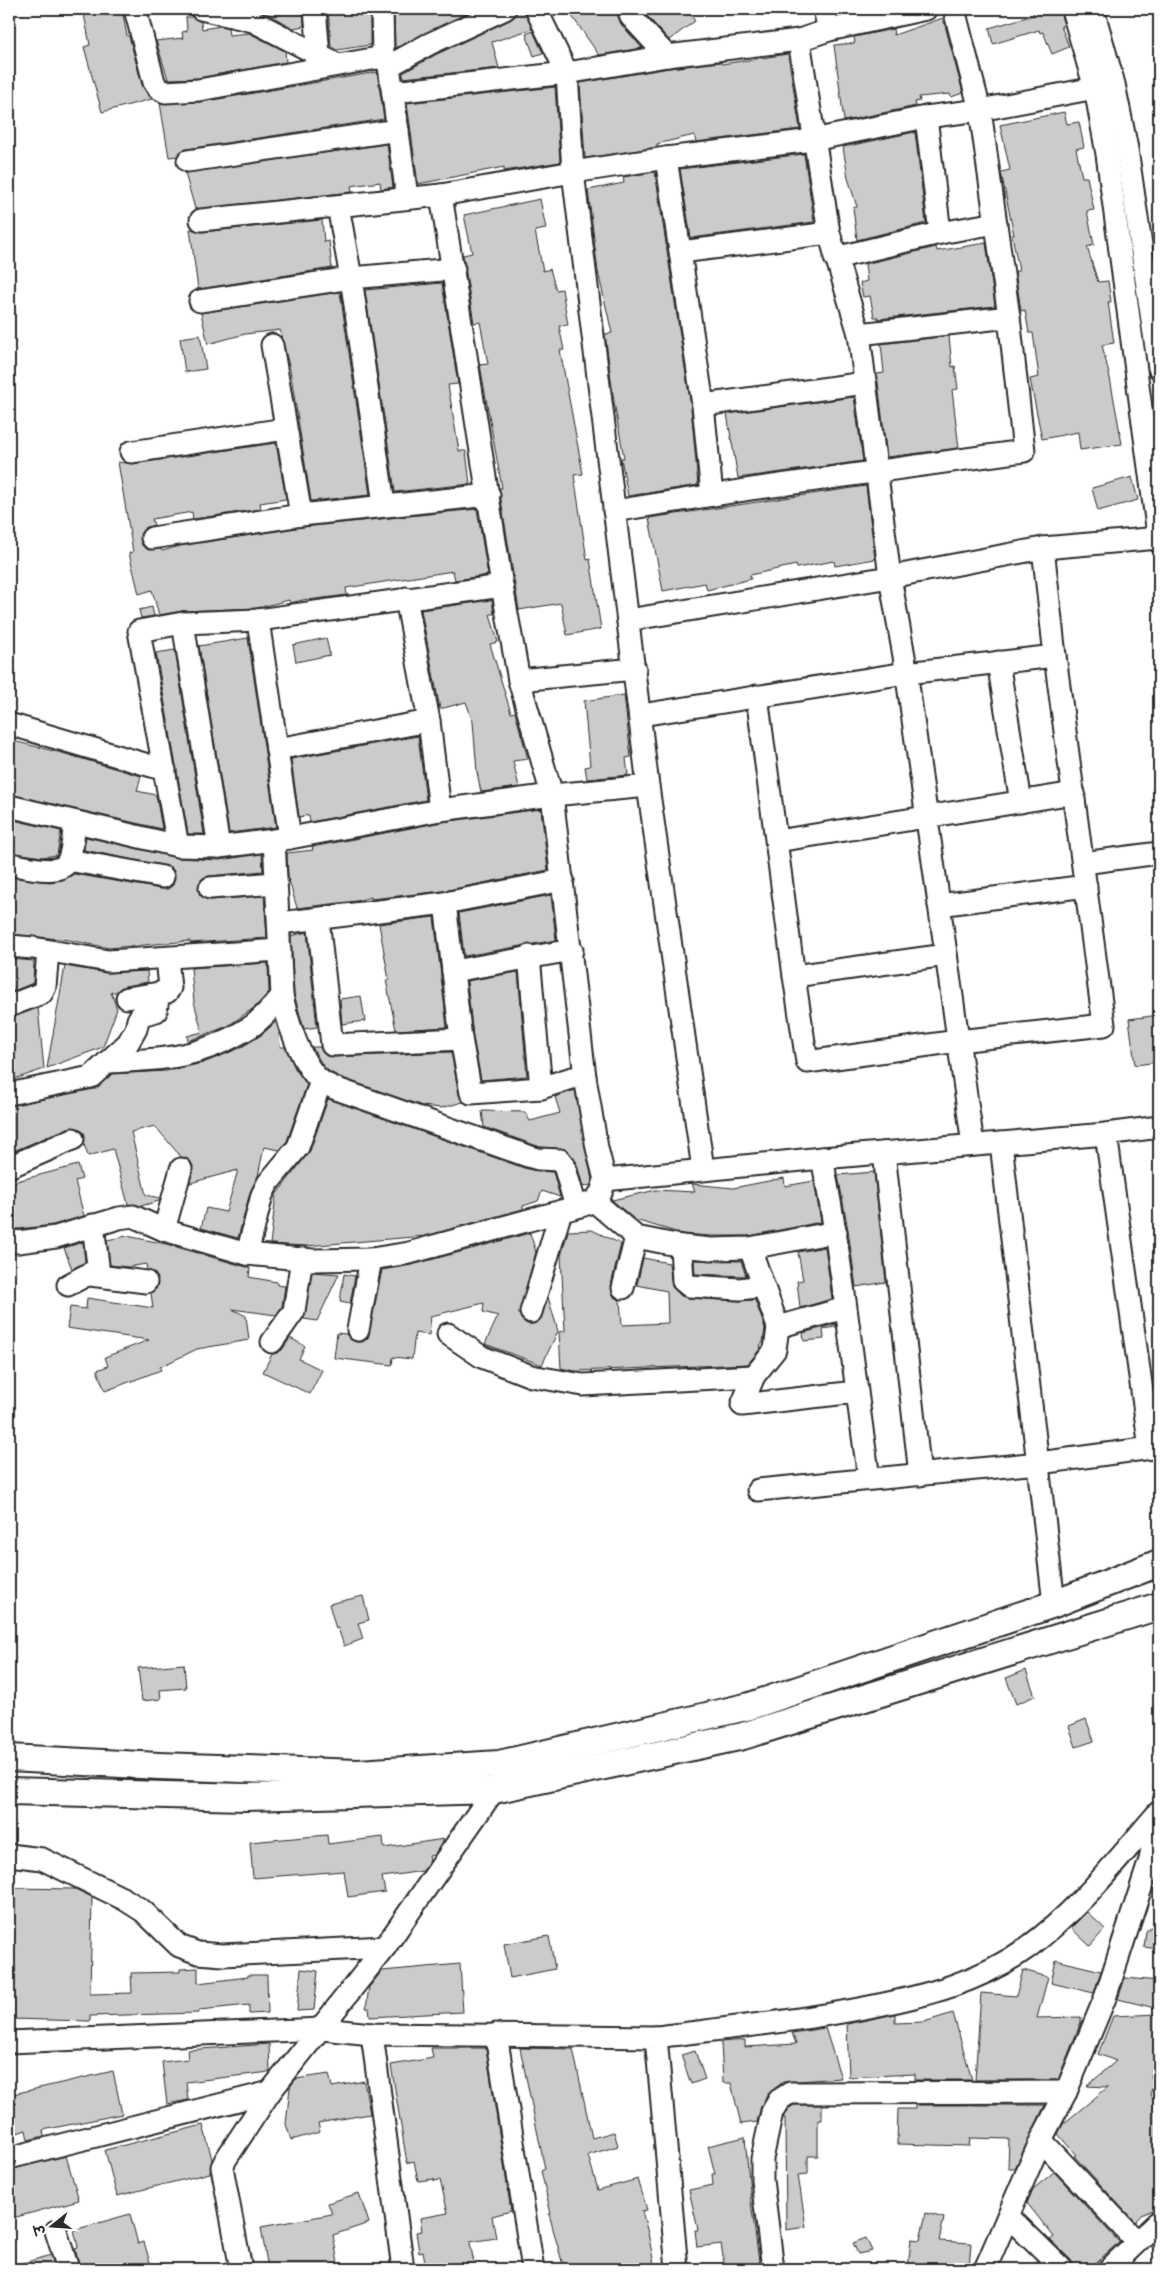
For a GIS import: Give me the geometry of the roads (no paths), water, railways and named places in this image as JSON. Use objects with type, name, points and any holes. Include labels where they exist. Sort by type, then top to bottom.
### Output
[{"type":"main road","points":[[9,1758],[159,1766],[358,1773],[498,1764],[750,1706],[1054,1604],[1159,1563]]},
{"type":"main road","points":[[9,1791],[246,1797],[494,1790],[743,1736],[1157,1611]]},
{"type":"street","points":[[135,9],[154,82],[158,88],[165,92],[199,90],[328,60],[386,61],[429,44],[505,9]]},
{"type":"street","points":[[201,9],[252,15],[328,60]]},
{"type":"street","points":[[315,9],[328,60]]},
{"type":"street","points":[[382,9],[386,61],[393,92],[407,197]]},
{"type":"street","points":[[536,9],[567,73],[573,172],[641,716],[648,786],[703,1169]]},
{"type":"street","points":[[628,9],[631,16],[667,56]]},
{"type":"street","points":[[824,9],[829,30]]},
{"type":"street","points":[[393,92],[567,73],[667,56],[799,40],[829,30],[926,9]]},
{"type":"street","points":[[614,511],[712,495],[1024,451],[1010,317],[980,110],[954,9]]},
{"type":"street","points":[[1072,9],[1095,88],[1107,154],[1159,542]]},
{"type":"street","points":[[1093,9],[1114,84],[1127,149],[1154,300],[1159,368]]},
{"type":"street","points":[[799,40],[813,140],[829,233],[859,334],[878,471],[890,577],[906,672],[973,1146]]},
{"type":"street","points":[[202,220],[407,197],[441,195],[666,158],[813,140],[926,117],[980,110],[1095,88]]},
{"type":"street","points":[[926,117],[940,232]]},
{"type":"street","points":[[188,161],[398,130]]},
{"type":"street","points":[[666,158],[703,405],[712,495]]},
{"type":"street","points":[[9,1255],[94,1225],[133,1216],[164,1230],[248,1254],[302,1258],[371,1259],[409,1253],[577,1206],[602,1193],[605,1180],[597,1148],[585,1077],[572,950],[552,794],[519,680],[502,586],[441,195]]},
{"type":"street","points":[[338,206],[352,278],[384,504]]},
{"type":"street","points":[[835,258],[940,232],[996,223]]},
{"type":"street","points":[[681,252],[829,233]]},
{"type":"street","points":[[200,301],[352,278],[454,269]]},
{"type":"street","points":[[1128,308],[1154,300]]},
{"type":"street","points":[[859,334],[1010,317]]},
{"type":"street","points":[[272,345],[301,514]]},
{"type":"street","points":[[703,405],[866,383]]},
{"type":"street","points":[[131,452],[285,429]]},
{"type":"street","points":[[152,538],[301,514],[384,504],[489,495]]},
{"type":"street","points":[[628,620],[890,577],[1043,548],[1159,538]]},
{"type":"street","points":[[757,696],[807,1062],[958,1041],[1104,1025],[1055,656],[1043,548]]},
{"type":"street","points":[[178,846],[139,631],[183,623],[258,620],[502,586]]},
{"type":"street","points":[[406,598],[429,721],[440,810]]},
{"type":"street","points":[[258,620],[277,749],[282,839],[276,883],[280,923],[282,996],[286,1012],[306,1062],[321,1080],[334,1088],[528,1156],[538,1159],[560,1160],[564,1165],[577,1206],[531,1312]]},
{"type":"street","points":[[183,623],[219,847]]},
{"type":"street","points":[[641,716],[906,672],[1055,656]]},
{"type":"street","points":[[998,662],[1021,802]]},
{"type":"street","points":[[519,680],[635,669]]},
{"type":"street","points":[[277,749],[429,721]]},
{"type":"street","points":[[9,724],[165,770]]},
{"type":"street","points":[[9,806],[178,846],[219,847],[282,839],[440,810],[552,794],[648,786]]},
{"type":"street","points":[[777,841],[1074,793]]},
{"type":"street","points":[[9,864],[56,870],[64,867],[68,860],[75,822]]},
{"type":"street","points":[[1083,863],[1159,853]]},
{"type":"street","points":[[68,860],[163,877]]},
{"type":"street","points":[[280,923],[445,903],[563,880]]},
{"type":"street","points":[[210,888],[276,883]]},
{"type":"street","points":[[939,905],[1086,886]]},
{"type":"street","points":[[445,903],[461,1040],[471,1094],[541,1088],[572,1078],[585,1077]]},
{"type":"street","points":[[318,919],[332,1045],[461,1040]]},
{"type":"street","points":[[9,946],[108,961],[280,950]]},
{"type":"street","points":[[453,971],[529,956],[572,950]]},
{"type":"street","points":[[9,1006],[42,993],[45,987],[48,951]]},
{"type":"street","points":[[794,976],[946,955]]},
{"type":"street","points":[[529,956],[541,1088]]},
{"type":"street","points":[[127,998],[167,992],[170,988],[167,958]]},
{"type":"street","points":[[9,1094],[84,1080],[96,1074],[132,1037],[141,1015],[156,1010],[159,993]]},
{"type":"street","points":[[107,1062],[160,1060],[195,1054],[253,1025],[282,996]]},
{"type":"street","points":[[248,1254],[262,1195],[268,1183],[298,1147],[321,1080]]},
{"type":"street","points":[[605,1180],[822,1158],[1106,1134],[1159,1127]]},
{"type":"street","points":[[758,1490],[1039,1463],[1155,1447],[1106,1134]]},
{"type":"street","points":[[9,1168],[73,1139]]},
{"type":"street","points":[[1001,1143],[1054,1604]]},
{"type":"street","points":[[884,1153],[920,1475]]},
{"type":"street","points":[[822,1158],[836,1232],[869,1478]]},
{"type":"street","points":[[164,1230],[181,1169]]},
{"type":"street","points":[[577,1206],[636,1237],[681,1246],[711,1249],[750,1248],[836,1232]]},
{"type":"street","points":[[68,1285],[90,1275],[96,1270],[98,1265],[94,1225]]},
{"type":"street","points":[[9,1240],[18,1242],[56,1237]]},
{"type":"street","points":[[623,1288],[636,1237]]},
{"type":"street","points":[[681,1246],[682,1281],[689,1286],[740,1289],[763,1286]]},
{"type":"street","points":[[750,1248],[778,1327],[775,1350],[754,1376],[742,1405],[856,1392]]},
{"type":"street","points":[[272,1342],[294,1311],[302,1258]]},
{"type":"street","points":[[358,1330],[371,1259]]},
{"type":"street","points":[[90,1275],[146,1282]]},
{"type":"street","points":[[778,1327],[846,1308]]},
{"type":"street","points":[[448,1334],[482,1357],[531,1376],[583,1385],[754,1376]]},
{"type":"street","points":[[240,2269],[222,2167],[270,2092],[322,2029],[385,1947],[494,1790]]},
{"type":"street","points":[[9,2042],[322,2029],[372,2034],[656,2037],[825,2016],[914,1998],[971,1980],[1026,1948],[1081,1902],[1159,1810]]},
{"type":"street","points":[[985,2269],[1042,2140],[1066,2092],[1108,1989],[1150,1860],[1159,1810]]},
{"type":"street","points":[[9,1855],[42,1859],[124,1899],[143,1911],[179,1946],[198,1953],[222,1955],[385,1947]]},
{"type":"street","points":[[372,2034],[403,2269]]},
{"type":"street","points":[[496,2034],[533,2269]]},
{"type":"street","points":[[656,2037],[677,2269]]},
{"type":"street","points":[[9,2158],[270,2092]]},
{"type":"street","points":[[773,2269],[762,2180],[762,2159],[772,2112],[779,2100],[790,2093],[1066,2092]]},
{"type":"street","points":[[1042,2140],[1137,2242]]},
{"type":"street","points":[[1008,2216],[1062,2269]]},
{"type":"street","points":[[1109,2269],[1159,2221]]},
{"type":"street","points":[[56,2231],[68,2269]]}]
